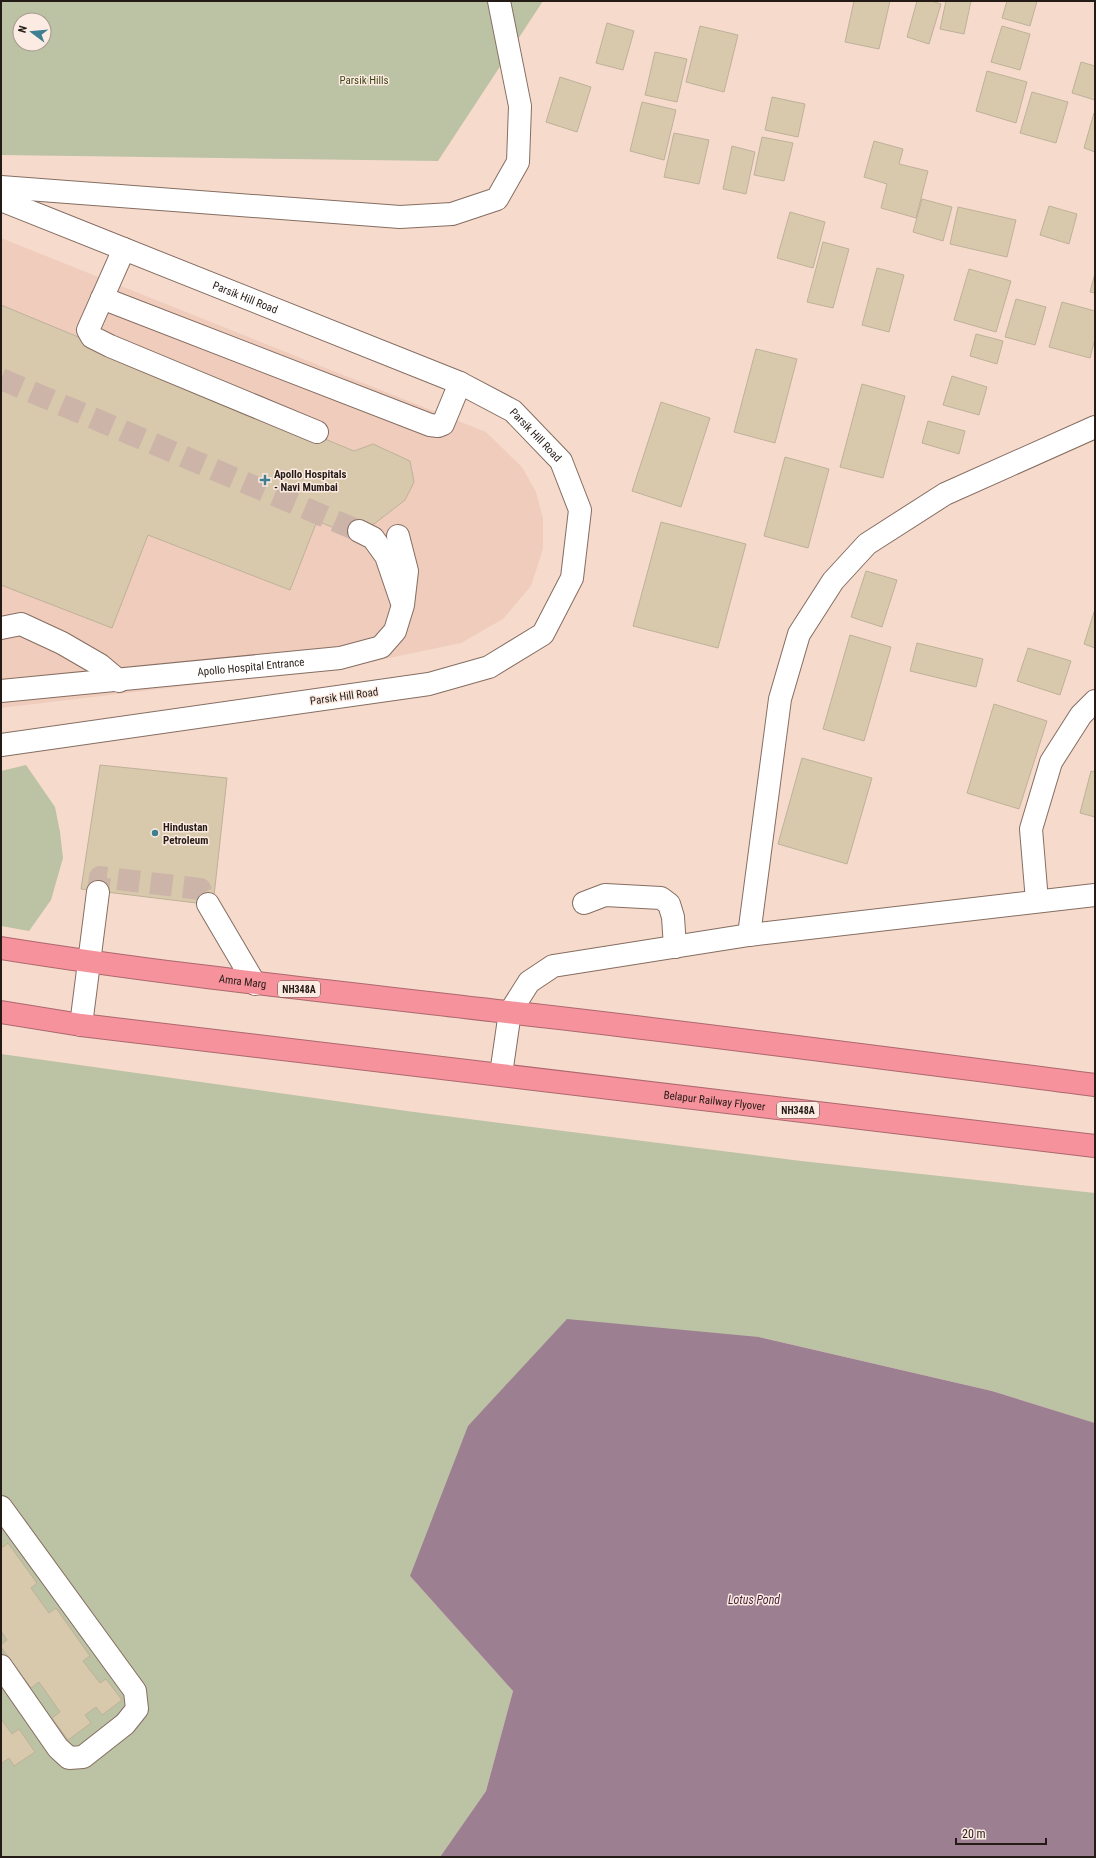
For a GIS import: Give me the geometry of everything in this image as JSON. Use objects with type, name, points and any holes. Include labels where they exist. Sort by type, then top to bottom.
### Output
[{"type":"highway","name":"Amra Marg","points":[[1,948],[89,962],[256,984],[510,1012]]},
{"type":"highway","name":"NH348A","points":[[1,1012],[81,1025],[501,1074]]},
{"type":"highway","name":"NH348A","points":[[510,1012],[1095,1085]]},
{"type":"highway","name":"Belapur Railway Flyover","points":[[501,1074],[1095,1146]]},
{"type":"street","points":[[1,187],[400,217],[452,214],[497,199],[518,162],[520,106],[499,1]]},
{"type":"street","name":"Parsik Hill Road","points":[[1,200],[460,383],[513,411],[561,460],[580,510],[572,578],[543,634],[489,667],[428,684],[1,745]]},
{"type":"street","points":[[124,249],[88,330],[92,337],[110,346],[317,432]]},
{"type":"street","points":[[102,298],[430,425],[438,426],[443,424],[460,383]]},
{"type":"street","points":[[749,935],[780,699],[799,634],[833,580],[867,544],[945,494],[1095,427]]},
{"type":"street","points":[[359,531],[373,538],[386,556],[402,605]]},
{"type":"street","name":"Apollo Hospital Entrance","points":[[1,691],[346,656],[381,646],[395,631],[402,605],[407,571],[398,536]]},
{"type":"street","points":[[1,628],[21,624],[75,651],[100,666],[118,680]]},
{"type":"street","points":[[1037,901],[1031,829],[1051,762],[1081,715],[1095,701]]},
{"type":"street","points":[[81,1025],[98,892]]},
{"type":"street","points":[[584,903],[604,895],[661,898],[669,904],[673,916],[675,947]]},
{"type":"street","points":[[501,1074],[510,1012],[529,982],[553,966],[749,935],[1095,895]]},
{"type":"street","points":[[208,904],[256,984]]},
{"type":"street","points":[[1,1507],[135,1691],[137,1709],[125,1724],[82,1757],[69,1758],[58,1748],[1,1666]]},
{"type":"shaded area","name":"Apollo Hospitals - Navi Mumbai","points":[[1,238],[486,432],[522,467],[536,492],[543,518],[543,549],[531,586],[503,619],[461,643],[351,666],[1,708]]},
{"type":"green space","name":"Parsik Hills","points":[[1,1],[543,1],[438,161],[1,155]]},
{"type":"green space","points":[[26,765],[55,807],[63,858],[51,900],[29,931],[1,926],[1,771]]},
{"type":"green space","points":[[1,1054],[414,1112],[801,1161],[1095,1193],[1095,1423],[992,1391],[759,1337],[410,1576],[513,1691],[486,1791],[440,1857],[1,1857]]},
{"type":"water","name":"Lotus Pond","points":[[567,1319],[759,1337],[992,1391],[1095,1423],[1095,1857],[440,1857],[486,1791],[513,1691],[410,1576],[468,1426]]},
{"type":"building","points":[[854,1],[890,1],[879,49],[845,42]]},
{"type":"building","points":[[917,1],[931,1],[941,4],[929,44],[907,37]]},
{"type":"building","points":[[946,1],[971,1],[964,34],[940,29]]},
{"type":"building","points":[[1007,1],[1037,1],[1030,26],[1002,18]]},
{"type":"building","points":[[607,23],[634,31],[623,70],[596,63]]},
{"type":"building","points":[[700,26],[738,35],[724,92],[686,82]]},
{"type":"building","points":[[1002,26],[1030,34],[1020,70],[991,62]]},
{"type":"building","points":[[655,52],[687,59],[677,102],[645,95]]},
{"type":"building","points":[[1081,62],[1095,66],[1095,100],[1072,93]]},
{"type":"building","points":[[987,71],[1027,82],[1016,123],[976,111]]},
{"type":"building","points":[[560,77],[591,87],[577,132],[546,122]]},
{"type":"building","points":[[1032,92],[1068,102],[1056,143],[1020,133]]},
{"type":"building","points":[[772,97],[805,104],[798,137],[765,130]]},
{"type":"building","points":[[642,102],[676,110],[664,160],[630,151]]},
{"type":"building","points":[[1095,113],[1095,152],[1084,148]]},
{"type":"building","points":[[674,133],[709,140],[699,184],[664,177]]},
{"type":"building","points":[[762,137],[793,143],[784,181],[754,175]]},
{"type":"building","points":[[874,141],[903,149],[899,164],[928,171],[916,218],[881,208],[887,184],[864,177]]},
{"type":"building","points":[[732,146],[755,152],[746,194],[723,189]]},
{"type":"building","points":[[922,199],[952,207],[943,241],[913,232]]},
{"type":"building","points":[[1049,206],[1077,214],[1069,244],[1040,235]]},
{"type":"building","points":[[958,207],[1016,220],[1007,257],[950,244]]},
{"type":"building","points":[[790,212],[825,222],[813,268],[777,258]]},
{"type":"building","points":[[823,242],[849,249],[833,308],[807,302]]},
{"type":"building","points":[[877,268],[904,275],[889,332],[862,325]]},
{"type":"building","points":[[969,269],[1011,281],[996,332],[954,320]]},
{"type":"building","points":[[1095,273],[1095,293],[1090,292]]},
{"type":"building","points":[[1016,299],[1046,307],[1035,345],[1005,337]]},
{"type":"building","points":[[1062,302],[1095,311],[1095,339],[1090,358],[1049,347]]},
{"type":"building","name":"Apollo Hospitals - Navi Mumbai","points":[[1,305],[354,451],[373,444],[410,461],[414,482],[405,500],[374,524],[342,531],[317,521],[290,590],[148,535],[112,628],[1,585]]},
{"type":"building","points":[[976,334],[1003,341],[997,364],[970,356]]},
{"type":"building","points":[[756,349],[797,359],[775,443],[734,432]]},
{"type":"building","points":[[952,376],[987,387],[979,415],[943,405]]},
{"type":"building","points":[[862,384],[905,396],[883,478],[840,467]]},
{"type":"building","points":[[661,402],[710,418],[681,507],[632,491]]},
{"type":"building","points":[[928,421],[965,431],[959,454],[922,443]]},
{"type":"building","points":[[785,457],[829,469],[808,548],[764,536]]},
{"type":"building","points":[[661,522],[746,544],[718,648],[633,626]]},
{"type":"building","points":[[866,571],[897,580],[882,627],[851,617]]},
{"type":"building","points":[[1095,609],[1095,648],[1084,644]]},
{"type":"building","points":[[850,635],[891,647],[864,741],[823,729]]},
{"type":"building","points":[[917,643],[983,659],[976,687],[910,671]]},
{"type":"building","points":[[1028,648],[1071,661],[1060,695],[1017,681]]},
{"type":"building","points":[[994,704],[1047,721],[1019,809],[967,793]]},
{"type":"building","points":[[802,758],[872,778],[847,864],[778,844]]},
{"type":"building","name":"Hindustan Petroleum","points":[[100,765],[227,778],[213,905],[81,889]]},
{"type":"building","points":[[1091,771],[1095,772],[1095,817],[1080,813]]},
{"type":"building","points":[[8,1543],[37,1583],[31,1588],[49,1613],[56,1608],[90,1656],[83,1661],[100,1683],[106,1679],[122,1700],[102,1715],[96,1707],[85,1715],[91,1723],[68,1740],[52,1718],[60,1712],[39,1682],[31,1688],[1,1647],[1,1645],[7,1640],[1,1631],[1,1545],[3,1547]]},
{"type":"building","points":[[1,1719],[12,1734],[19,1729],[35,1752],[14,1766],[9,1758],[1,1764]]},
{"type":"tunnel","points":[[1,379],[359,531]]},
{"type":"tunnel","points":[[98,892],[100,877],[200,889],[208,904]]},
{"type":"place","name":"Apollo Hospitals - Navi Mumbai","points":[[265,480]]},
{"type":"place","name":"Hindustan Petroleum","points":[[155,833]]}]
